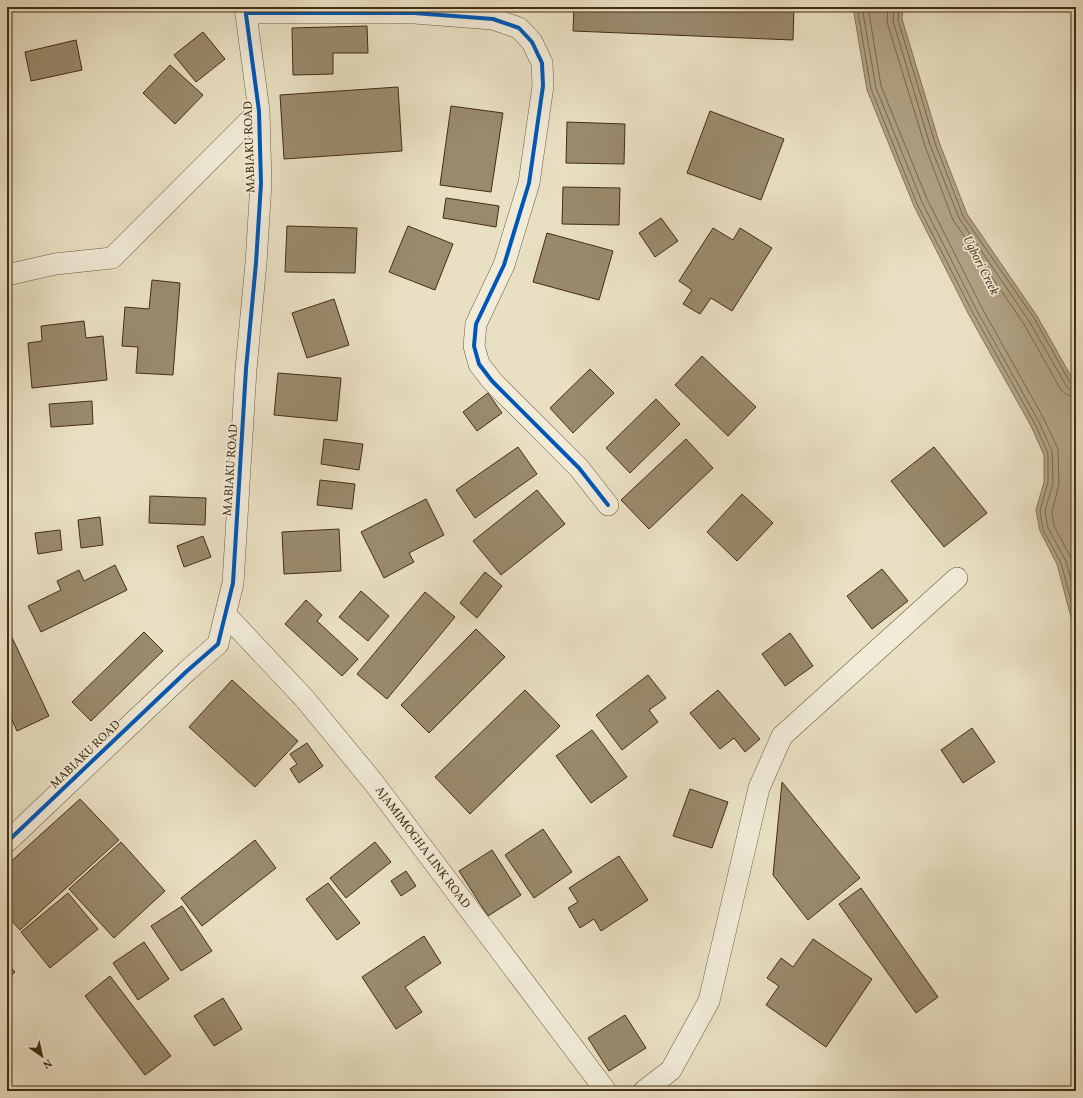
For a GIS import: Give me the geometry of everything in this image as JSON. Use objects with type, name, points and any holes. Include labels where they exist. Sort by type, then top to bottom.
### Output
[{"type":"street","name":"MABIAKU ROAD","points":[[7,842],[187,671],[218,644],[233,583],[245,384],[257,256],[261,183],[259,111],[246,10]]},
{"type":"street","points":[[246,10],[414,13],[493,19],[519,28],[532,42],[542,63],[543,86],[529,183],[504,265],[476,324],[474,346],[479,364],[492,381],[579,468],[608,505]]},
{"type":"street","points":[[7,275],[55,264],[112,258],[259,111]]},
{"type":"street","points":[[644,1091],[671,1070],[709,1001],[759,788],[782,736],[957,578]]},
{"type":"street","name":"AJAMIMOGHA LINK ROAD","points":[[226,615],[304,698],[374,783],[606,1091]]},
{"type":"water","name":"Ugbori Creek","points":[[853,7],[903,7],[902,19],[939,142],[967,214],[1037,316],[1076,385],[1076,636],[1057,564],[1040,531],[1036,510],[1044,482],[1044,455],[1031,426],[969,315],[914,206],[867,90]]},
{"type":"building","points":[[574,7],[794,7],[793,40],[573,31]]},
{"type":"building","points":[[367,26],[368,53],[333,53],[333,74],[293,75],[292,28]]},
{"type":"building","points":[[203,32],[225,59],[196,82],[174,55]]},
{"type":"building","points":[[76,40],[82,70],[31,81],[25,52]]},
{"type":"building","points":[[170,65],[203,95],[175,124],[143,93]]},
{"type":"building","points":[[398,87],[402,151],[284,159],[280,95]]},
{"type":"building","points":[[451,106],[503,113],[491,192],[440,185]]},
{"type":"building","points":[[710,111],[784,139],[761,200],[687,173]]},
{"type":"building","points":[[567,122],[625,124],[624,164],[566,163]]},
{"type":"building","points":[[563,187],[620,188],[619,225],[562,224]]},
{"type":"building","points":[[446,198],[499,206],[496,227],[443,218]]},
{"type":"building","points":[[661,218],[678,241],[655,257],[639,233]]},
{"type":"building","points":[[287,226],[357,228],[355,273],[285,272]]},
{"type":"building","points":[[408,226],[453,244],[435,290],[389,272]]},
{"type":"building","points":[[713,228],[733,240],[740,228],[772,248],[732,311],[711,298],[700,314],[683,304],[692,290],[679,281]]},
{"type":"building","points":[[547,233],[613,251],[599,300],[533,282]]},
{"type":"building","points":[[152,280],[180,283],[173,375],[136,373],[138,347],[122,346],[125,307],[149,309]]},
{"type":"building","points":[[334,299],[349,345],[307,358],[292,313]]},
{"type":"building","points":[[84,321],[86,338],[103,336],[107,380],[32,388],[28,343],[42,341],[41,326]]},
{"type":"building","points":[[702,356],[756,407],[728,436],[675,385]]},
{"type":"building","points":[[590,369],[614,393],[573,433],[550,408]]},
{"type":"building","points":[[278,373],[341,378],[337,421],[274,415]]},
{"type":"building","points":[[488,393],[502,413],[477,431],[463,412]]},
{"type":"building","points":[[656,399],[680,424],[630,473],[606,448]]},
{"type":"building","points":[[92,401],[93,424],[51,427],[49,404]]},
{"type":"building","points":[[324,439],[363,444],[359,470],[321,464]]},
{"type":"building","points":[[686,439],[713,468],[649,529],[621,500]]},
{"type":"building","points":[[518,447],[537,474],[475,518],[456,490]]},
{"type":"building","points":[[934,447],[987,513],[944,547],[891,481]]},
{"type":"building","points":[[320,480],[355,484],[352,509],[317,505]]},
{"type":"building","points":[[537,490],[565,524],[501,575],[473,541]]},
{"type":"building","points":[[742,494],[773,523],[737,561],[707,532]]},
{"type":"building","points":[[150,496],[206,498],[205,525],[149,523]]},
{"type":"building","points":[[426,499],[444,535],[409,553],[414,562],[384,578],[361,532]]},
{"type":"building","points":[[100,517],[103,545],[81,548],[78,520]]},
{"type":"building","points":[[339,529],[341,571],[284,574],[282,532]]},
{"type":"building","points":[[60,530],[62,550],[38,554],[35,533]]},
{"type":"building","points":[[203,536],[211,557],[184,567],[177,546]]},
{"type":"building","points":[[115,565],[127,590],[41,632],[28,606],[61,590],[57,581],[79,570],[84,581]]},
{"type":"building","points":[[882,569],[908,601],[872,629],[847,596]]},
{"type":"building","points":[[485,572],[502,586],[477,618],[460,603]]},
{"type":"building","points":[[361,591],[389,616],[368,641],[339,617]]},
{"type":"building","points":[[425,592],[455,617],[387,699],[357,674]]},
{"type":"building","points":[[306,600],[322,615],[317,621],[358,659],[342,676],[285,624]]},
{"type":"building","points":[[7,627],[49,716],[17,731],[7,709]]},
{"type":"building","points":[[476,629],[505,657],[429,733],[401,705]]},
{"type":"building","points":[[144,632],[163,651],[91,721],[72,702]]},
{"type":"building","points":[[790,633],[813,666],[785,686],[762,654]]},
{"type":"building","points":[[648,675],[666,698],[649,710],[658,722],[622,750],[596,715]]},
{"type":"building","points":[[232,680],[298,741],[255,787],[189,727]]},
{"type":"building","points":[[525,690],[560,726],[470,814],[435,777]]},
{"type":"building","points":[[718,690],[760,739],[745,752],[734,738],[720,749],[690,713]]},
{"type":"building","points":[[972,728],[995,762],[963,783],[941,750]]},
{"type":"building","points":[[592,730],[627,777],[591,803],[556,756]]},
{"type":"building","points":[[307,743],[323,766],[299,783],[290,769],[297,764],[290,754]]},
{"type":"building","points":[[782,782],[860,878],[808,920],[773,875]]},
{"type":"building","points":[[690,789],[728,802],[712,848],[673,836]]},
{"type":"building","points":[[80,799],[119,840],[20,930],[7,916],[7,865]]},
{"type":"building","points":[[543,829],[572,872],[534,898],[505,855]]},
{"type":"building","points":[[255,840],[276,868],[202,926],[181,898]]},
{"type":"building","points":[[121,842],[165,891],[114,938],[69,889]]},
{"type":"building","points":[[375,842],[391,862],[346,898],[330,878]]},
{"type":"building","points":[[492,850],[521,895],[488,916],[459,871]]},
{"type":"building","points":[[619,856],[648,900],[601,931],[594,919],[580,928],[568,908],[578,902],[569,888]]},
{"type":"building","points":[[406,871],[416,886],[401,896],[391,881]]},
{"type":"building","points":[[328,883],[360,923],[337,940],[306,899]]},
{"type":"building","points":[[861,888],[938,997],[916,1013],[839,904]]},
{"type":"building","points":[[68,893],[98,929],[50,968],[21,932]]},
{"type":"building","points":[[182,906],[212,951],[181,971],[151,926]]},
{"type":"building","points":[[424,936],[441,963],[405,987],[422,1012],[396,1029],[362,977]]},
{"type":"building","points":[[813,939],[872,979],[826,1047],[766,1005],[779,986],[767,978],[781,958],[793,967]]},
{"type":"building","points":[[144,942],[169,979],[138,1000],[113,963]]},
{"type":"building","points":[[7,963],[15,972],[7,979]]},
{"type":"building","points":[[110,976],[171,1056],[145,1075],[85,996]]},
{"type":"building","points":[[223,998],[242,1029],[214,1046],[194,1016]]},
{"type":"building","points":[[625,1015],[646,1048],[609,1071],[588,1038]]},
{"type":"cycle path","points":[[7,842],[187,671],[218,644],[233,583],[246,369],[256,263],[261,183],[259,111],[245,7]]},
{"type":"cycle path","points":[[246,13],[414,13],[493,19],[519,28],[532,42],[542,63],[543,86],[529,183],[504,265],[476,324],[474,346],[479,364],[492,381],[579,468],[608,505]]}]
